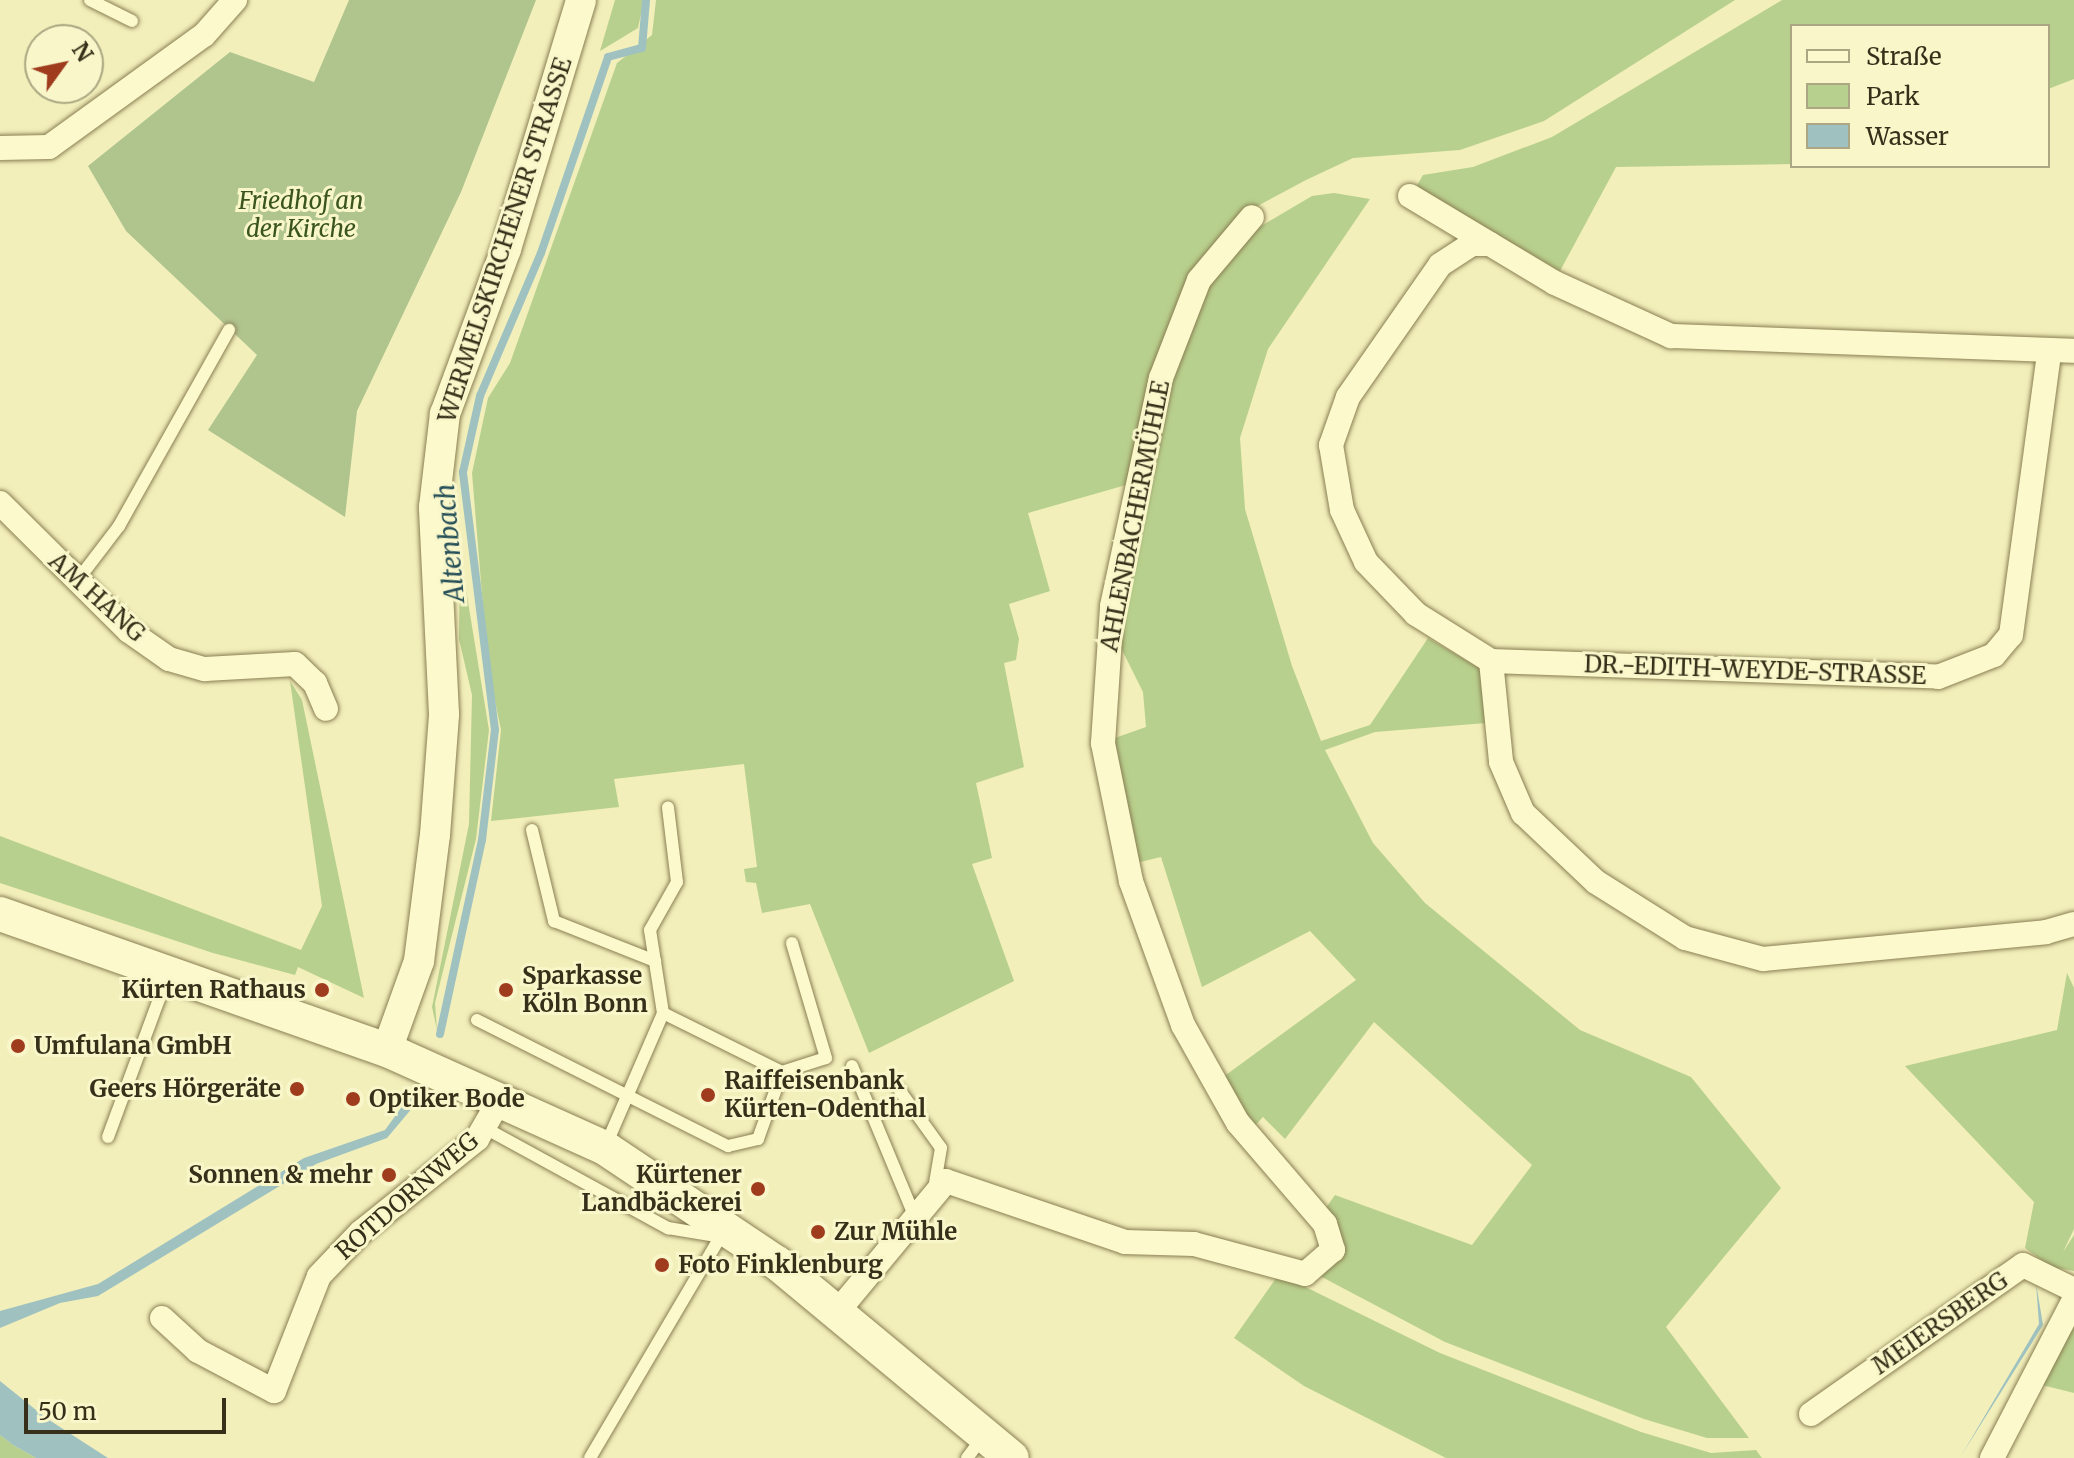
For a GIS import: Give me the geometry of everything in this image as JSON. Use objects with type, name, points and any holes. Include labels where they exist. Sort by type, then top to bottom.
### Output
[{"type":"main road","points":[[0,914],[387,1050],[501,1098],[605,1148],[838,1311],[976,1446],[1012,1458]]},
{"type":"street","points":[[0,148],[49,147],[204,35],[235,0]]},
{"type":"street","name":"WERMELSKIRCHENER STRASSE","points":[[387,1050],[419,961],[437,821],[444,714],[434,507],[445,414],[506,249],[581,0]]},
{"type":"street","points":[[1410,196],[1490,244],[1671,336],[2049,354],[2074,351]]},
{"type":"street","name":"AHLENBACHERMÜHLE","points":[[934,1189],[960,1180],[1080,1231],[1125,1242],[1194,1244],[1305,1274],[1333,1250],[1325,1224],[1238,1123],[1183,1025],[1131,881],[1103,743],[1112,606],[1161,378],[1199,280],[1252,217]]},
{"type":"street","points":[[1490,244],[1472,244],[1440,265],[1348,397],[1331,445],[1342,510],[1366,562],[1416,614],[1491,661],[1501,762],[1523,813],[1596,882],[1685,938],[1728,955],[1772,958],[2074,924]]},
{"type":"street","name":"DR.-EDITH-WEYDE-STRASSE","points":[[1491,661],[1938,677],[1994,655],[2011,635],[2049,354]]},
{"type":"street","name":"AM HANG","points":[[0,503],[77,581],[169,659],[205,669],[295,664],[315,683],[326,709]]},
{"type":"street","name":"ROTDORNWEG","points":[[162,1318],[198,1351],[274,1391],[319,1276],[485,1128],[501,1098]]},
{"type":"street","points":[[838,1311],[901,1243],[934,1189]]},
{"type":"street","name":"MEIERSBERG","points":[[1811,1414],[2023,1265],[2074,1290]]},
{"type":"street","points":[[1992,1458],[2074,1300]]},
{"type":"lane","points":[[90,0],[132,21]]},
{"type":"lane","points":[[77,581],[119,526],[229,330]]},
{"type":"lane","points":[[605,1148],[663,1013],[650,930],[677,882],[668,808]]},
{"type":"lane","points":[[532,830],[554,921],[655,961]]},
{"type":"lane","points":[[663,1013],[782,1072],[826,1058],[792,943]]},
{"type":"lane","points":[[108,1137],[169,973]]},
{"type":"lane","points":[[477,1020],[728,1146],[758,1139],[782,1072]]},
{"type":"lane","points":[[852,1066],[915,1217]]},
{"type":"lane","points":[[900,1091],[941,1148],[934,1189]]},
{"type":"lane","points":[[485,1128],[668,1228],[724,1231],[590,1458]]},
{"type":"green space","name":"Friedhof an der Kirche","points":[[349,0],[536,0],[461,192],[357,411],[345,517],[208,430],[257,355],[126,231],[88,166],[230,52],[314,82]]},
{"type":"green space","points":[[615,0],[644,0],[638,28],[600,51]]},
{"type":"green space","points":[[656,0],[1735,0],[1544,121],[1460,150],[1353,158],[1306,180],[1246,212],[1192,274],[1133,483],[1028,513],[1050,591],[1009,604],[1019,639],[1016,660],[1004,663],[1024,767],[976,783],[992,858],[972,864],[1014,981],[869,1053],[810,904],[762,913],[756,883],[746,882],[744,869],[757,867],[744,764],[614,779],[619,807],[491,821],[501,730],[488,667],[472,473],[488,398],[510,363],[617,63],[652,35]]},
{"type":"green space","points":[[1782,0],[2074,0],[2074,79],[2050,88],[2050,24],[1790,24],[1790,164],[1616,167],[1560,271],[1416,187],[1423,175],[1473,167],[1552,137]]},
{"type":"green space","points":[[1334,193],[1370,199],[1268,349],[1240,438],[1245,509],[1292,666],[1321,741],[1370,725],[1428,638],[1481,669],[1486,723],[1375,732],[1325,750],[1373,843],[1425,903],[1580,1030],[1691,1077],[1781,1188],[1666,1327],[1749,1438],[1707,1438],[1644,1419],[1445,1342],[1320,1276],[1323,1212],[1335,1195],[1472,1245],[1532,1165],[1374,1022],[1285,1139],[1263,1117],[1250,1131],[1219,1080],[1356,980],[1310,931],[1202,987],[1161,857],[1136,863],[1112,739],[1146,727],[1143,692],[1117,640],[1150,458],[1182,344],[1206,285],[1251,232],[1312,196]]},
{"type":"green space","points":[[460,553],[489,730],[476,839],[435,1003],[437,1030],[432,1007],[469,824],[472,695],[459,639]]},
{"type":"green space","points":[[290,681],[302,700],[364,998],[298,967],[295,975],[213,953],[0,883],[0,836],[301,950],[322,906]]},
{"type":"green space","points":[[2067,973],[2074,988],[2074,1229],[2063,1252],[2074,1235],[2074,1271],[2051,1267],[2025,1248],[2034,1202],[1905,1066],[2057,1030]]},
{"type":"green space","points":[[1279,1274],[1440,1353],[1641,1432],[1711,1453],[1756,1450],[1762,1458],[1446,1458],[1304,1386],[1234,1338]]},
{"type":"green space","points":[[2074,1327],[2074,1393],[2042,1385],[2053,1359]]},
{"type":"green space","points":[[0,1435],[13,1445],[36,1458],[0,1458]]},
{"type":"water","points":[[414,1090],[424,1094],[387,1138],[316,1164],[98,1296],[60,1303],[0,1328],[0,1311],[98,1284],[304,1158],[385,1130]]},
{"type":"water","points":[[2036,1283],[2043,1325],[1961,1456],[2039,1324]]},
{"type":"water","points":[[0,1381],[46,1418],[108,1458],[36,1458],[13,1445],[0,1435]]},
{"type":"waterway","name":"Altenbach","points":[[440,1034],[482,840],[495,730],[463,472],[480,396],[541,253],[608,57],[642,48],[646,0]]},
{"type":"place","name":"Kürten Rathaus","points":[[322,990]]},
{"type":"place","name":"Sparkasse Köln Bonn","points":[[506,990]]},
{"type":"place","name":"Umfulana GmbH","points":[[18,1046]]},
{"type":"place","name":"Geers Hörgeräte","points":[[297,1089]]},
{"type":"place","name":"Raiffeisenbank Kürten-Odenthal","points":[[708,1095]]},
{"type":"place","name":"Optiker Bode","points":[[353,1099]]},
{"type":"place","name":"Sonnen & mehr","points":[[389,1175]]},
{"type":"place","name":"Kürtener Landbäckerei","points":[[758,1189]]},
{"type":"place","name":"Zur Mühle","points":[[818,1232]]},
{"type":"place","name":"Foto Finklenburg","points":[[662,1265]]}]
